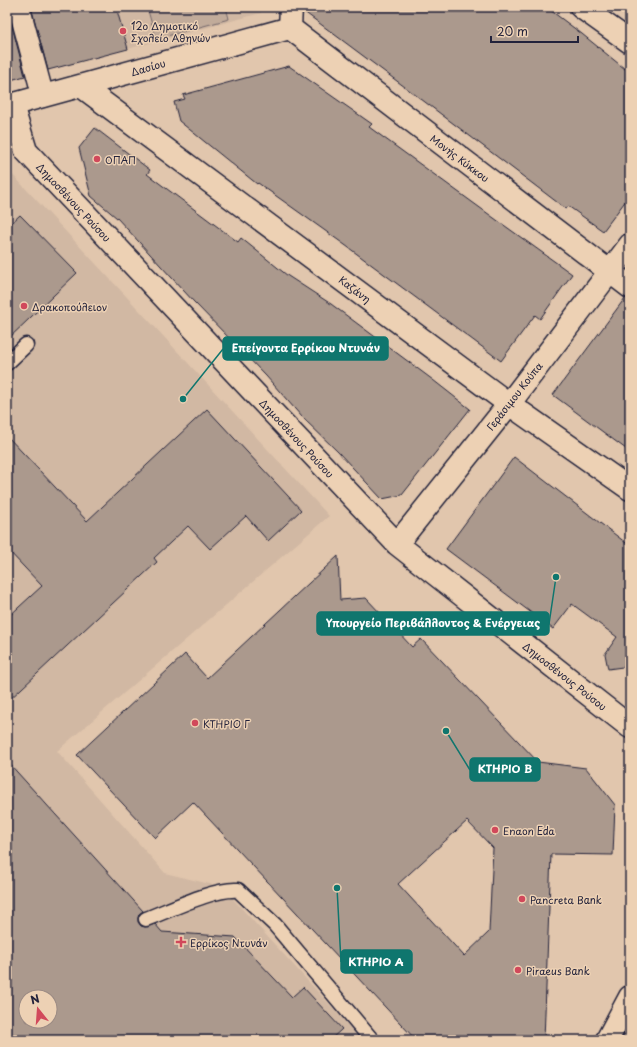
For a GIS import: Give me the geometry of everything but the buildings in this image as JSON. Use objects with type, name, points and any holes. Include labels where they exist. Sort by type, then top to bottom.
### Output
[{"type":"street","points":[[19,7],[43,96]]},
{"type":"street","points":[[581,7],[630,42]]},
{"type":"street","name":"Δασίου","points":[[9,106],[81,86],[290,17]]},
{"type":"street","name":"Μονής Κύκκου","points":[[290,17],[609,272],[630,287]]},
{"type":"street","name":"Καζάνη","points":[[81,86],[509,404],[630,489]]},
{"type":"street","name":"Δημοσθένους Ρούσου","points":[[9,106],[26,151],[397,544],[630,727]]},
{"type":"street","name":"Γεράσιμου Κούπα","points":[[397,544],[509,404],[630,245]]},
{"type":"street","points":[[607,1040],[630,997]]},
{"type":"lane","points":[[7,363],[26,345]]},
{"type":"lane","points":[[146,919],[202,897],[230,889],[238,890],[275,925],[372,1040]]},
{"type":"shaded area","name":"12ο Δημοτικό Σχολείο Αθηνών","points":[[45,7],[261,7],[261,13],[61,67]]},
{"type":"shaded area","points":[[147,7],[226,7],[229,19],[156,39]]},
{"type":"shaded area","points":[[7,172],[12,174],[329,516],[57,751],[165,873],[222,887],[362,1040],[7,1040]]},
{"type":"place","name":"12ο Δημοτικό Σχολείο Αθηνών","points":[[123,31]]},
{"type":"place","name":"ΟΠΑΠ","points":[[97,159]]},
{"type":"place","name":"Δρακοπούλειον","points":[[24,306]]},
{"type":"place","name":"Επείγοντα Ερρίκου Ντυνάν","points":[[183,399]]},
{"type":"place","name":"Υπουργείο Περιβάλλοντος & Ενέργειας","points":[[556,577]]},
{"type":"place","name":"ΚΤΗΡΙΟ Γ","points":[[195,723]]},
{"type":"place","name":"ΚΤΗΡΙΟ Β","points":[[446,731]]},
{"type":"place","name":"Enaon Eda","points":[[495,830]]},
{"type":"place","name":"ΚΤΗΡΙΟ Α","points":[[337,888]]},
{"type":"place","name":"Pancreta Bank","points":[[522,899]]},
{"type":"place","name":"Ερρίκος Ντυνάν","points":[[181,942]]},
{"type":"place","name":"Piraeus Bank","points":[[518,970]]}]
